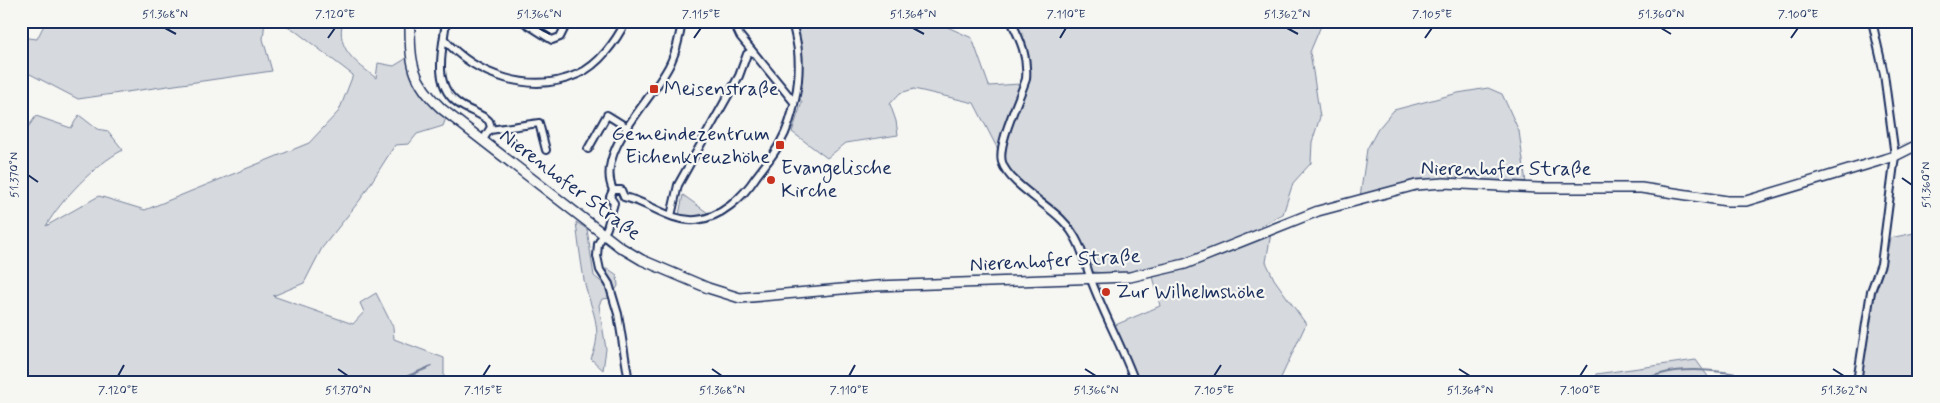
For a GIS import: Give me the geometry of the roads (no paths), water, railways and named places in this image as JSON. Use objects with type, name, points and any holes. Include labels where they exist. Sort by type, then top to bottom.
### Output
[{"type":"street","name":"Nierenhofer Straße","points":[[410,21],[411,61],[416,78],[432,99],[602,235],[642,260],[708,288],[740,298],[876,286],[1130,276],[1186,264],[1318,211],[1416,185],[1444,183],[1539,188],[1641,188],[1736,202],[1895,156],[1919,144]]},
{"type":"street","points":[[446,21],[440,70],[446,89],[457,103],[487,119],[490,124],[490,130],[483,140]]},
{"type":"street","points":[[522,21],[552,40],[560,37],[568,21]]},
{"type":"street","points":[[444,39],[461,57],[474,65],[508,78],[538,84],[580,74],[614,42],[626,21]]},
{"type":"street","points":[[629,382],[618,314],[609,284],[598,262],[598,244],[607,228],[614,203],[610,197],[613,190],[608,173],[610,162],[628,128],[671,63],[682,21]]},
{"type":"street","points":[[733,21],[740,36],[794,102]]},
{"type":"street","points":[[613,190],[621,190],[624,197],[671,216],[696,220],[713,215],[729,206],[746,191],[786,133],[794,102],[798,52],[792,21]]},
{"type":"street","points":[[1011,21],[1021,42],[1027,68],[1026,79],[1002,150],[1002,164],[1011,176],[1062,220],[1076,237],[1084,252],[1090,277],[1135,382]]},
{"type":"street","points":[[1857,382],[1871,291],[1883,255],[1895,156],[1884,74],[1872,21]]},
{"type":"street","points":[[671,216],[678,185],[739,76],[747,54],[752,50]]},
{"type":"street","points":[[588,150],[607,115],[628,128]]},
{"type":"street","points":[[490,130],[539,123],[546,150]]},
{"type":"street","points":[[614,203],[621,203],[624,197]]},
{"type":"waterway","points":[[394,382],[432,366]]},
{"type":"waterway","points":[[1633,382],[1664,373],[1688,370],[1726,372],[1776,382]]},
{"type":"place","name":"Meisenstraße","points":[[654,89]]},
{"type":"place","name":"Gemeindezentrum Eichenkreuzhöhe","points":[[780,145]]},
{"type":"place","name":"Evangelische Kirche","points":[[771,180]]},
{"type":"place","name":"Zur Wilhelmshöhe","points":[[1106,292]]}]
